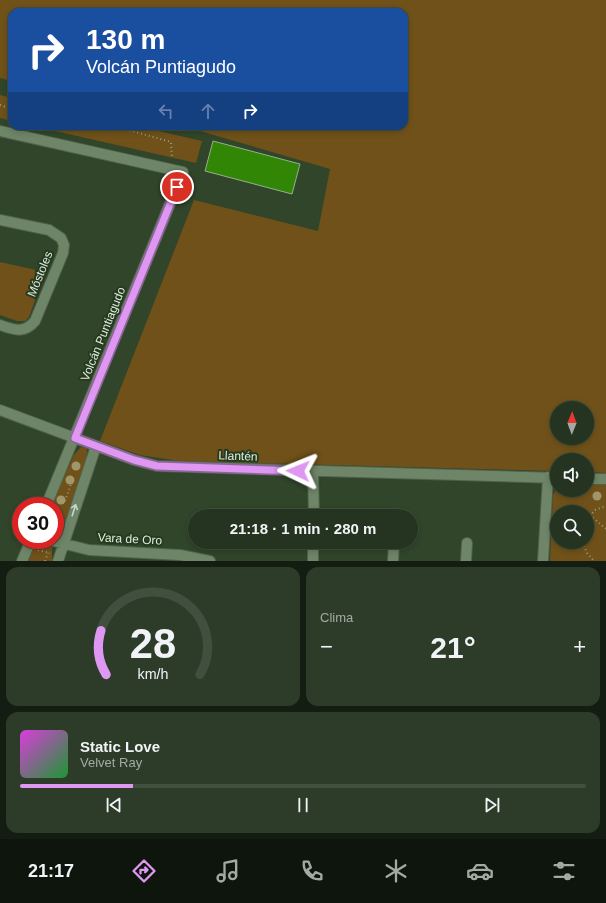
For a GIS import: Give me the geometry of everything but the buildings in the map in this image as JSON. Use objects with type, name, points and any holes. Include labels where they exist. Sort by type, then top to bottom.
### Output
[{"type":"street","points":[[0,131],[171,169]]},
{"type":"street","name":"Volcán Puntiagudo","points":[[50,497],[183,172],[171,169]]},
{"type":"street","name":"Móstoles","points":[[0,220],[56,233],[61,238],[64,245],[63,253],[35,321],[30,327],[23,330],[14,330],[0,325]]},
{"type":"street","name":"Llantén","points":[[0,410],[134,460],[157,466],[550,477]]},
{"type":"street","points":[[64,541],[96,446]]},
{"type":"street","points":[[313,471],[314,509]]},
{"type":"street","points":[[594,479],[606,479]]},
{"type":"street","points":[[543,561],[550,496]]},
{"type":"street","points":[[466,561],[467,543]]},
{"type":"street","name":"Vara de Oro","points":[[64,544],[144,557],[180,555],[210,561]]},
{"type":"street","points":[[22,561],[28,549]]},
{"type":"street","points":[[313,549],[313,561]]},
{"type":"street","points":[[393,561],[394,549]]},
{"type":"path","points":[[129,130],[171,142],[173,147],[171,169]]},
{"type":"path","points":[[594,512],[606,506]]},
{"type":"path","points":[[594,518],[606,529]]},
{"type":"path","points":[[40,549],[59,558]]},
{"type":"path","points":[[585,549],[594,561]]},
{"type":"path","points":[[45,561],[48,553]]},
{"type":"shaded area","points":[[0,0],[606,0],[606,473],[594,472],[594,453],[550,453],[550,471],[179,461],[140,455],[100,441],[194,200],[318,231],[330,169],[197,130],[408,130],[408,8],[8,8],[8,80],[0,78]]},
{"type":"shaded area","points":[[0,95],[8,97],[8,120],[0,118]]},
{"type":"shaded area","points":[[51,130],[154,130],[202,141],[196,163]]},
{"type":"shaded area","points":[[0,262],[45,272],[29,317],[25,321],[17,321],[0,315]]},
{"type":"shaded area","points":[[81,447],[87,448],[87,455],[82,476],[74,501],[64,523],[64,497],[55,497],[74,455]]},
{"type":"shaded area","points":[[594,485],[606,485],[606,561],[550,561],[551,549],[594,549],[594,505],[553,505],[553,497],[594,497]]},
{"type":"shaded area","points":[[33,549],[52,549],[52,561],[28,561]]},
{"type":"route","points":[[177,187],[75,438],[134,460],[157,466],[298,471]]}]
